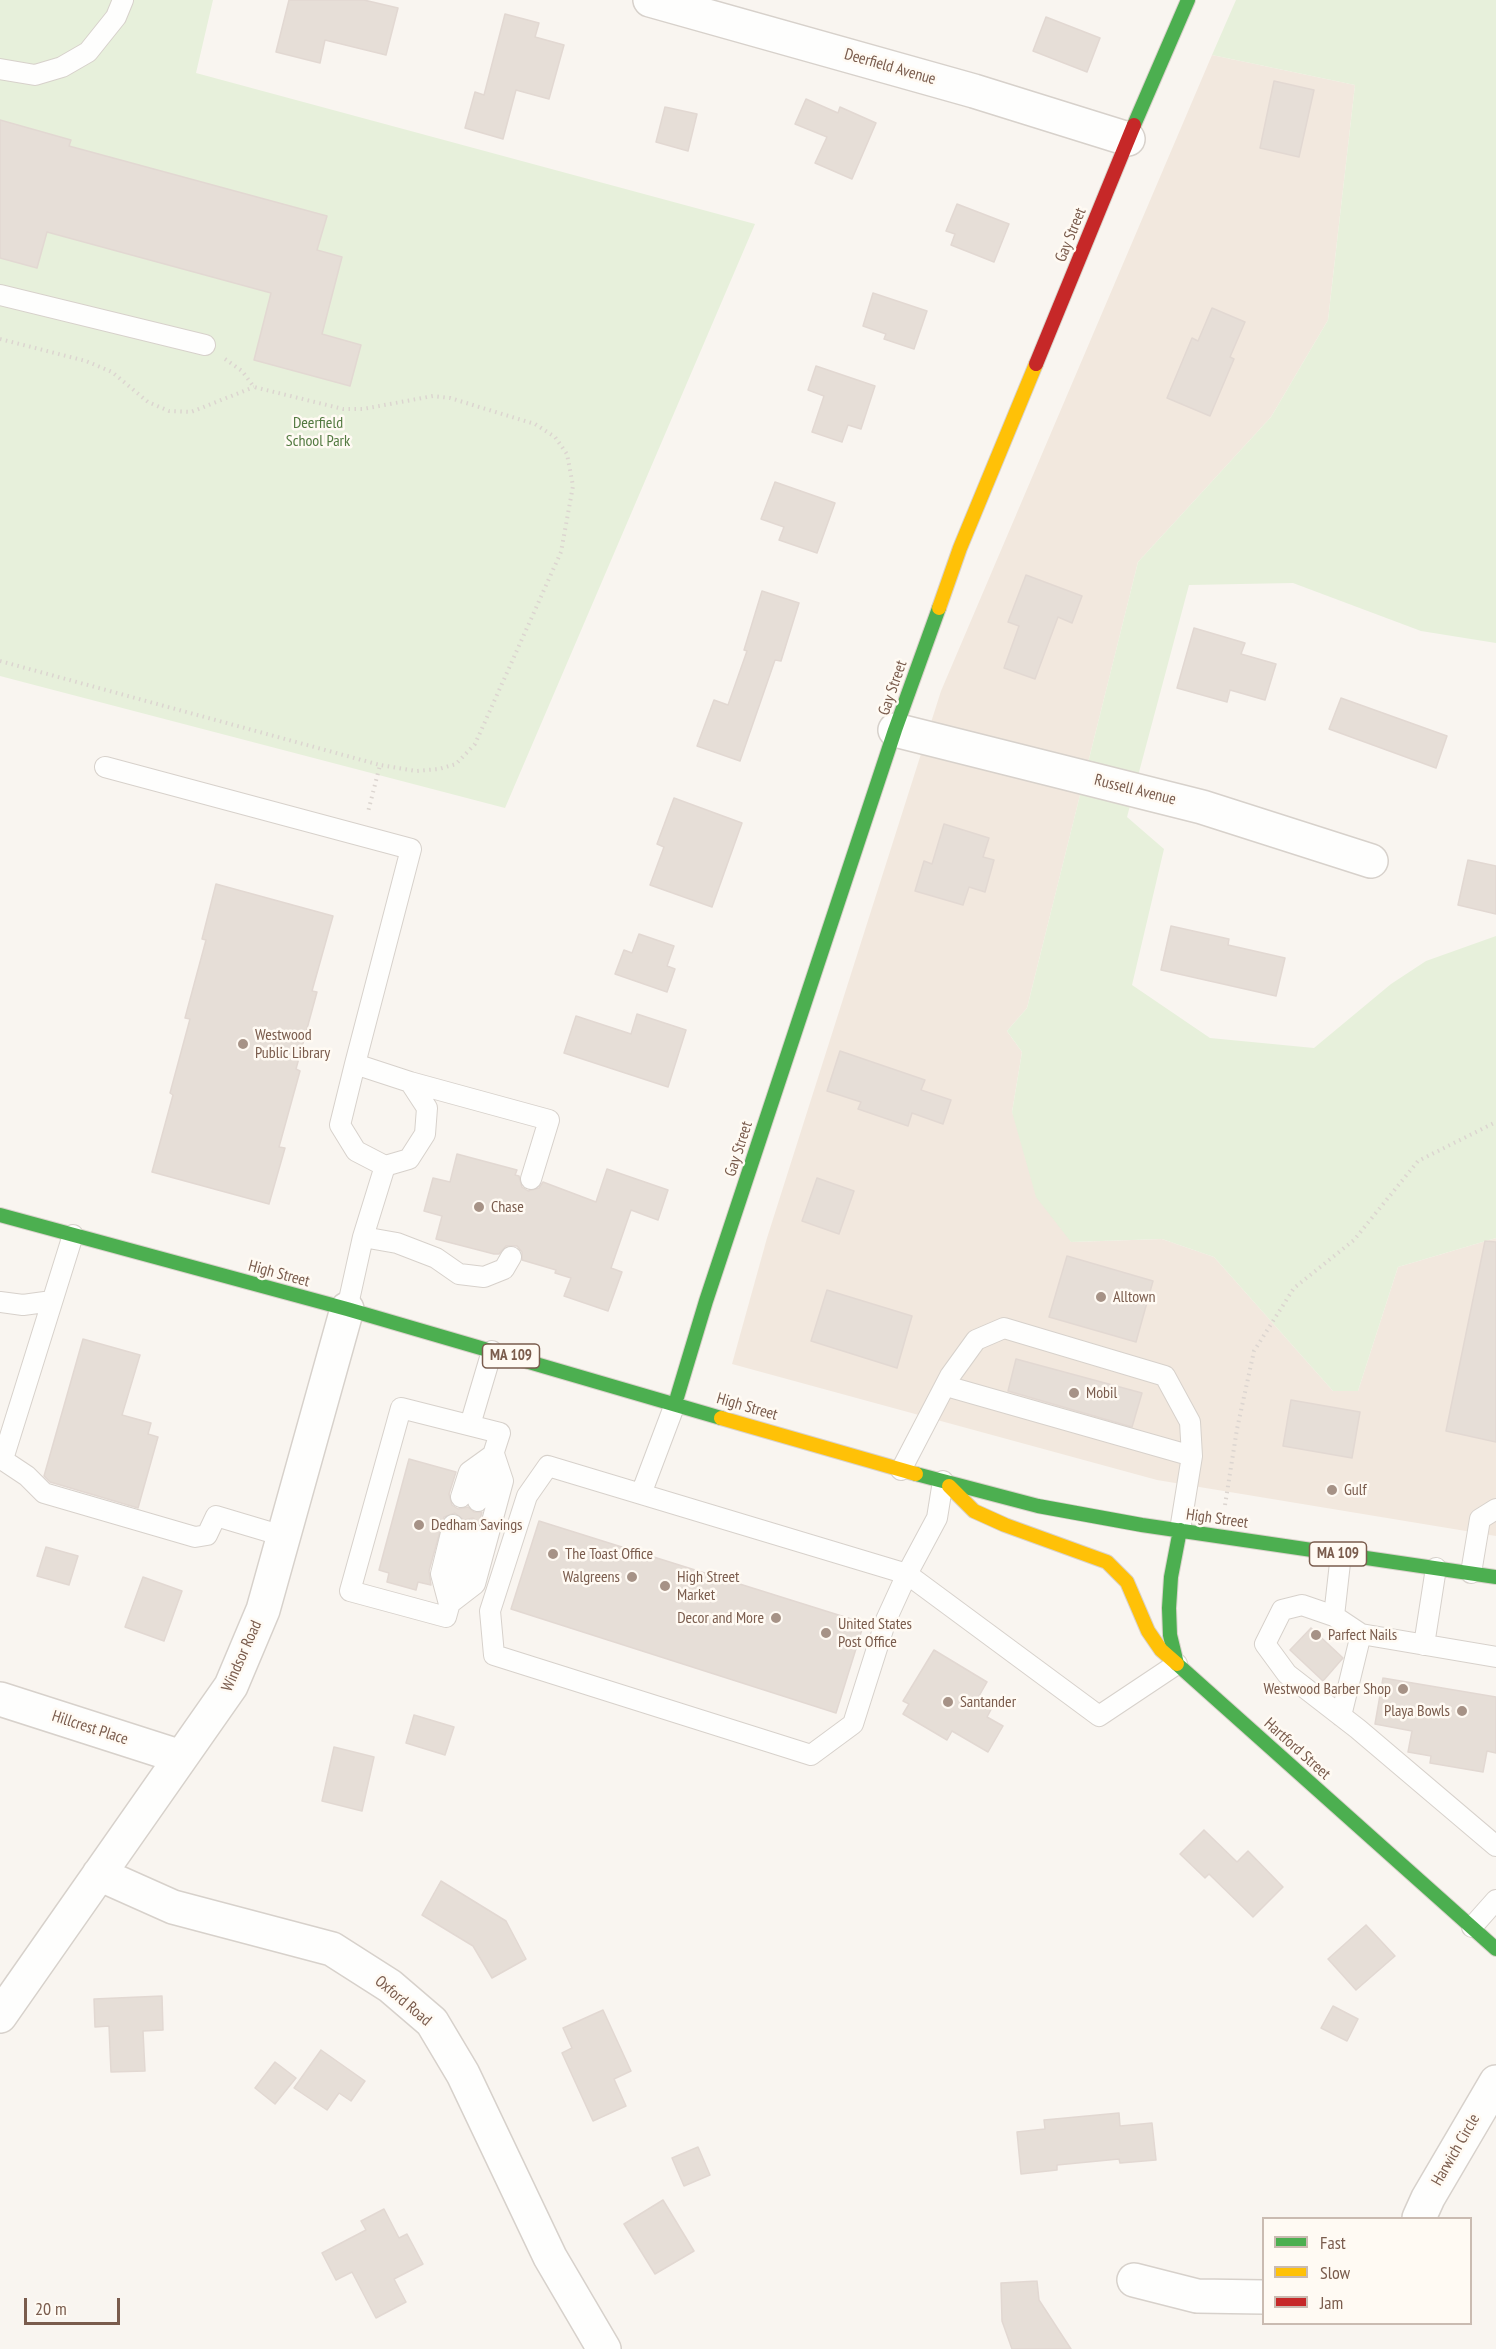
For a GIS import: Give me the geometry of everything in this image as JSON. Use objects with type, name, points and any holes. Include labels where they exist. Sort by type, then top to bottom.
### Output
[{"type":"street","name":"Deerfield Avenue","points":[[650,0],[974,91],[1128,139]]},
{"type":"street","name":"Gay Street","points":[[675,1404],[706,1301],[895,730],[960,548],[1128,139],[1188,0]]},
{"type":"street","name":"Russell Avenue","points":[[895,730],[1203,807],[1371,861]]},
{"type":"street","name":"High Street","points":[[0,1215],[347,1309],[901,1470],[1038,1506],[1180,1530],[1496,1577]]},
{"type":"street","name":"Windsor Road","points":[[0,2016],[231,1686],[263,1610],[347,1309]]},
{"type":"street","name":"Hartford Street","points":[[943,1481],[974,1511],[1005,1525],[1107,1562],[1127,1582],[1148,1631],[1161,1650],[1496,1949]]},
{"type":"street","points":[[1177,1664],[1170,1635],[1169,1608],[1180,1530]]},
{"type":"street","name":"Hillcrest Place","points":[[0,1699],[181,1757]]},
{"type":"street","name":"Oxford Road","points":[[99,1874],[173,1907],[332,1949],[390,1986],[432,2022],[463,2074],[550,2258],[604,2349]]},
{"type":"street","name":"Harwich Circle","points":[[1419,2217],[1428,2198],[1496,2082]]},
{"type":"street","points":[[1134,2280],[1197,2296],[1262,2297]]},
{"type":"lane","points":[[0,69],[35,75],[62,67],[88,52],[116,17],[123,0]]},
{"type":"lane","points":[[0,295],[205,345]]},
{"type":"lane","points":[[105,767],[411,849],[340,1125],[356,1151],[385,1166],[409,1160],[425,1134],[427,1108],[410,1082]]},
{"type":"lane","points":[[355,1064],[410,1082],[549,1120],[531,1179]]},
{"type":"lane","points":[[347,1309],[363,1237],[385,1166]]},
{"type":"lane","points":[[73,1235],[1,1459],[27,1476],[44,1493],[195,1537],[207,1535],[216,1516],[283,1536]]},
{"type":"lane","points":[[363,1237],[397,1243],[436,1258],[459,1274],[484,1277],[504,1269],[511,1257]]},
{"type":"lane","points":[[0,1302],[23,1305],[52,1301]]},
{"type":"lane","points":[[901,1470],[946,1386],[976,1340],[1004,1328],[1166,1376],[1190,1422],[1192,1456],[1180,1530]]},
{"type":"lane","points":[[470,1425],[492,1351]]},
{"type":"lane","points":[[946,1386],[1192,1456]]},
{"type":"lane","points":[[641,1494],[675,1404]]},
{"type":"lane","points":[[462,1528],[446,1617],[350,1591],[401,1408],[500,1433],[494,1454],[469,1499]]},
{"type":"lane","points":[[449,1604],[475,1584],[503,1481],[494,1454]]},
{"type":"lane","points":[[943,1481],[937,1518],[907,1574],[886,1620],[853,1724],[811,1755],[494,1655],[490,1611],[527,1496],[548,1466],[907,1574],[1099,1716],[1177,1664]]},
{"type":"lane","points":[[1471,1573],[1480,1519],[1496,1509]]},
{"type":"lane","points":[[1334,1616],[1341,1554]]},
{"type":"lane","points":[[1424,1645],[1436,1568]]},
{"type":"lane","points":[[1496,1657],[1361,1634],[1334,1616],[1302,1605],[1282,1610],[1266,1644],[1287,1674],[1341,1716],[1496,1846]]},
{"type":"lane","points":[[1341,1716],[1361,1634]]},
{"type":"lane","points":[[1472,1927],[1496,1900]]},
{"type":"path","points":[[0,339],[86,362],[112,372],[148,402],[169,411],[191,412],[254,387],[343,409],[363,409],[433,396],[450,398],[535,424],[555,437],[567,454],[573,486],[561,552],[475,744],[456,764],[438,769],[416,771],[380,765],[0,661]]},
{"type":"path","points":[[205,345],[242,371],[254,387]]},
{"type":"path","points":[[362,836],[380,765]]},
{"type":"path","points":[[1221,1536],[1237,1429],[1254,1351],[1294,1288],[1354,1240],[1418,1161],[1496,1122]]},
{"type":"shaded area","points":[[1212,55],[1355,85],[1328,320],[1271,417],[1138,562],[1027,1008],[1007,1031],[1022,1052],[1012,1112],[1071,1242],[1162,1239],[1214,1257],[1333,1391],[1358,1391],[1398,1267],[1496,1238],[1496,1536],[1157,1480],[732,1364],[767,1238],[941,691]]},
{"type":"green space","name":"Deerfield School Park","points":[[0,0],[213,0],[196,73],[755,224],[505,808],[0,676]]},
{"type":"green space","points":[[1236,0],[1496,0],[1496,643],[1421,631],[1293,583],[1189,585],[1127,817],[1164,849],[1132,985],[1210,1038],[1314,1048],[1391,984],[1426,961],[1496,936],[1496,1238],[1398,1267],[1358,1391],[1333,1391],[1214,1257],[1162,1239],[1071,1242],[1036,1197],[1012,1112],[1022,1052],[1007,1031],[1027,1008],[1138,562],[1271,417],[1328,320],[1355,85],[1212,55]]},
{"type":"building","points":[[289,0],[364,0],[398,8],[386,55],[325,40],[320,63],[276,52]]},
{"type":"building","points":[[505,14],[539,23],[535,37],[564,45],[549,99],[516,90],[503,139],[465,128],[475,92],[484,95]]},
{"type":"building","points":[[1046,17],[1100,38],[1087,72],[1033,51]]},
{"type":"building","points":[[1274,81],[1314,90],[1299,157],[1260,148]]},
{"type":"building","points":[[806,99],[838,113],[840,107],[876,123],[852,179],[815,163],[827,137],[795,124]]},
{"type":"building","points":[[665,107],[697,114],[688,151],[656,142]]},
{"type":"building","points":[[0,120],[71,140],[69,146],[327,216],[317,250],[342,257],[322,334],[361,345],[350,386],[254,360],[271,293],[47,232],[37,268],[0,258]]},
{"type":"building","points":[[957,204],[1009,224],[994,262],[951,245],[955,234],[946,231]]},
{"type":"building","points":[[873,293],[927,311],[914,349],[884,339],[886,334],[863,326]]},
{"type":"building","points":[[1212,308],[1245,322],[1230,357],[1234,359],[1210,416],[1167,398],[1192,338],[1198,341]]},
{"type":"building","points":[[816,366],[875,386],[861,429],[848,425],[842,442],[812,432],[824,396],[808,390]]},
{"type":"building","points":[[775,482],[835,503],[817,553],[779,540],[784,527],[761,519]]},
{"type":"building","points":[[1026,575],[1082,596],[1072,623],[1058,617],[1035,679],[1004,668],[1019,626],[1008,622]]},
{"type":"building","points":[[762,591],[799,603],[781,661],[775,660],[740,761],[697,746],[714,700],[728,705],[747,651],[744,650]]},
{"type":"building","points":[[1194,628],[1245,643],[1241,654],[1276,664],[1265,700],[1230,690],[1227,702],[1177,688]]},
{"type":"building","points":[[1341,698],[1447,736],[1436,768],[1329,729]]},
{"type":"building","points":[[674,798],[742,823],[712,907],[650,885],[664,847],[657,844]]},
{"type":"building","points":[[944,824],[989,838],[983,857],[994,860],[985,892],[969,887],[963,905],[915,891],[924,861],[932,864]]},
{"type":"building","points":[[1468,860],[1496,866],[1496,914],[1458,905]]},
{"type":"building","name":"Westwood Public Library","points":[[216,884],[333,916],[312,991],[317,992],[296,1069],[300,1071],[279,1147],[285,1148],[269,1204],[152,1172],[173,1095],[170,1093],[190,1019],[185,1018],[206,940],[202,939]]},
{"type":"building","points":[[1171,926],[1229,939],[1228,945],[1285,958],[1276,996],[1161,970]]},
{"type":"building","points":[[639,934],[674,946],[667,966],[675,969],[667,992],[615,974],[624,950],[632,953]]},
{"type":"building","points":[[637,1014],[686,1030],[668,1087],[564,1053],[576,1016],[631,1034]]},
{"type":"building","points":[[840,1051],[925,1080],[921,1090],[951,1100],[943,1124],[912,1113],[908,1126],[858,1109],[861,1102],[827,1091]]},
{"type":"building","points":[[457,1154],[517,1170],[515,1175],[519,1176],[522,1187],[528,1191],[539,1188],[543,1182],[596,1202],[607,1169],[668,1190],[658,1220],[631,1210],[611,1268],[622,1272],[608,1311],[564,1296],[571,1278],[555,1273],[556,1270],[522,1260],[522,1252],[517,1246],[506,1246],[499,1254],[494,1254],[436,1239],[442,1216],[424,1211],[433,1178],[450,1182]]},
{"type":"building","points":[[817,1178],[854,1191],[839,1234],[802,1221]]},
{"type":"building","points":[[1485,1241],[1496,1242],[1496,1442],[1446,1431]]},
{"type":"building","points":[[1067,1256],[1153,1281],[1136,1342],[1049,1317]]},
{"type":"building","points":[[827,1290],[912,1316],[897,1368],[811,1341]]},
{"type":"building","points":[[83,1339],[140,1355],[122,1415],[151,1423],[148,1434],[158,1437],[138,1508],[50,1482],[44,1476]]},
{"type":"building","name":"Mobil","points":[[1016,1359],[1142,1393],[1132,1427],[1008,1391]]},
{"type":"building","points":[[1291,1400],[1360,1412],[1352,1458],[1283,1446]]},
{"type":"building","name":"Dedham Savings","points":[[409,1459],[456,1472],[449,1494],[452,1505],[458,1509],[468,1507],[474,1512],[482,1512],[479,1523],[473,1518],[464,1520],[455,1513],[444,1517],[429,1571],[431,1585],[418,1582],[416,1590],[387,1582],[389,1573],[379,1570]]},
{"type":"building","points":[[539,1521],[864,1623],[836,1713],[511,1609]]},
{"type":"building","points":[[46,1547],[78,1556],[69,1585],[37,1576]]},
{"type":"building","points":[[143,1577],[182,1591],[164,1641],[125,1627]]},
{"type":"building","points":[[1311,1628],[1343,1658],[1323,1681],[1290,1650]]},
{"type":"building","name":"Santander","points":[[934,1650],[987,1682],[979,1696],[994,1704],[987,1717],[1003,1726],[988,1752],[952,1731],[947,1740],[903,1714],[909,1704],[903,1701]]},
{"type":"building","points":[[1383,1678],[1496,1697],[1496,1753],[1487,1751],[1483,1772],[1430,1763],[1431,1756],[1408,1752],[1412,1731],[1375,1724]]},
{"type":"building","points":[[414,1715],[454,1727],[445,1755],[406,1743]]},
{"type":"building","points":[[334,1747],[374,1757],[362,1811],[322,1801]]},
{"type":"building","points":[[1204,1830],[1237,1862],[1248,1851],[1283,1887],[1253,1917],[1209,1874],[1205,1878],[1180,1854]]},
{"type":"building","points":[[441,1881],[506,1921],[526,1959],[492,1978],[473,1946],[422,1915]]},
{"type":"building","points":[[1366,1925],[1395,1956],[1356,1990],[1328,1959]]},
{"type":"building","points":[[162,1996],[163,2030],[143,2031],[145,2071],[111,2072],[109,2026],[95,2027],[94,1999]]},
{"type":"building","points":[[1333,2006],[1358,2019],[1347,2041],[1321,2028]]},
{"type":"building","points":[[603,2010],[631,2071],[614,2079],[626,2106],[593,2121],[562,2053],[572,2048],[563,2028]]},
{"type":"building","points":[[321,2050],[365,2081],[351,2101],[339,2093],[327,2110],[294,2088]]},
{"type":"building","points":[[275,2062],[296,2078],[275,2104],[255,2088]]},
{"type":"building","points":[[1119,2113],[1120,2126],[1152,2123],[1156,2160],[1120,2163],[1119,2159],[1057,2165],[1057,2170],[1021,2174],[1017,2132],[1045,2129],[1044,2120]]},
{"type":"building","points":[[698,2147],[710,2175],[684,2186],[672,2158]]},
{"type":"building","points":[[663,2200],[694,2251],[655,2274],[624,2224]]},
{"type":"building","points":[[384,2209],[399,2238],[407,2234],[423,2264],[394,2279],[406,2302],[376,2318],[352,2272],[336,2280],[322,2253],[366,2230],[361,2221]]},
{"type":"building","points":[[1037,2281],[1039,2300],[1071,2349],[1012,2349],[1002,2321],[1001,2283]]},
{"type":"traffic: fast","points":[[1134,125],[1188,0]]},
{"type":"traffic: fast","points":[[675,1404],[706,1301],[895,730],[939,608]]},
{"type":"traffic: fast","points":[[0,1215],[347,1309],[721,1418]]},
{"type":"traffic: fast","points":[[916,1474],[1038,1506],[1142,1525],[1496,1577]]},
{"type":"traffic: fast","points":[[1180,1530],[1171,1577],[1169,1608],[1170,1635],[1177,1664],[1496,1949]]},
{"type":"traffic: slow","points":[[939,608],[960,548],[1036,364]]},
{"type":"traffic: slow","points":[[721,1418],[916,1474]]},
{"type":"traffic: slow","points":[[949,1486],[974,1511],[1005,1525],[1107,1562],[1127,1582],[1148,1631],[1161,1650],[1177,1664]]},
{"type":"traffic: jam","points":[[1036,364],[1134,125]]},
{"type":"place","name":"Westwood Public Library","points":[[243,1044]]},
{"type":"place","name":"Chase","points":[[479,1207]]},
{"type":"place","name":"Alltown","points":[[1101,1297]]},
{"type":"place","name":"Mobil","points":[[1074,1393]]},
{"type":"place","name":"Gulf","points":[[1332,1490]]},
{"type":"place","name":"Dedham Savings","points":[[419,1525]]},
{"type":"place","name":"The Toast Office","points":[[553,1554]]},
{"type":"place","name":"Walgreens","points":[[632,1577]]},
{"type":"place","name":"High Street Market","points":[[665,1586]]},
{"type":"place","name":"Decor and More","points":[[776,1618]]},
{"type":"place","name":"United States Post Office","points":[[826,1633]]},
{"type":"place","name":"Parfect Nails","points":[[1316,1635]]},
{"type":"place","name":"Westwood Barber Shop","points":[[1403,1689]]},
{"type":"place","name":"Santander","points":[[948,1702]]},
{"type":"place","name":"Playa Bowls","points":[[1462,1711]]}]
